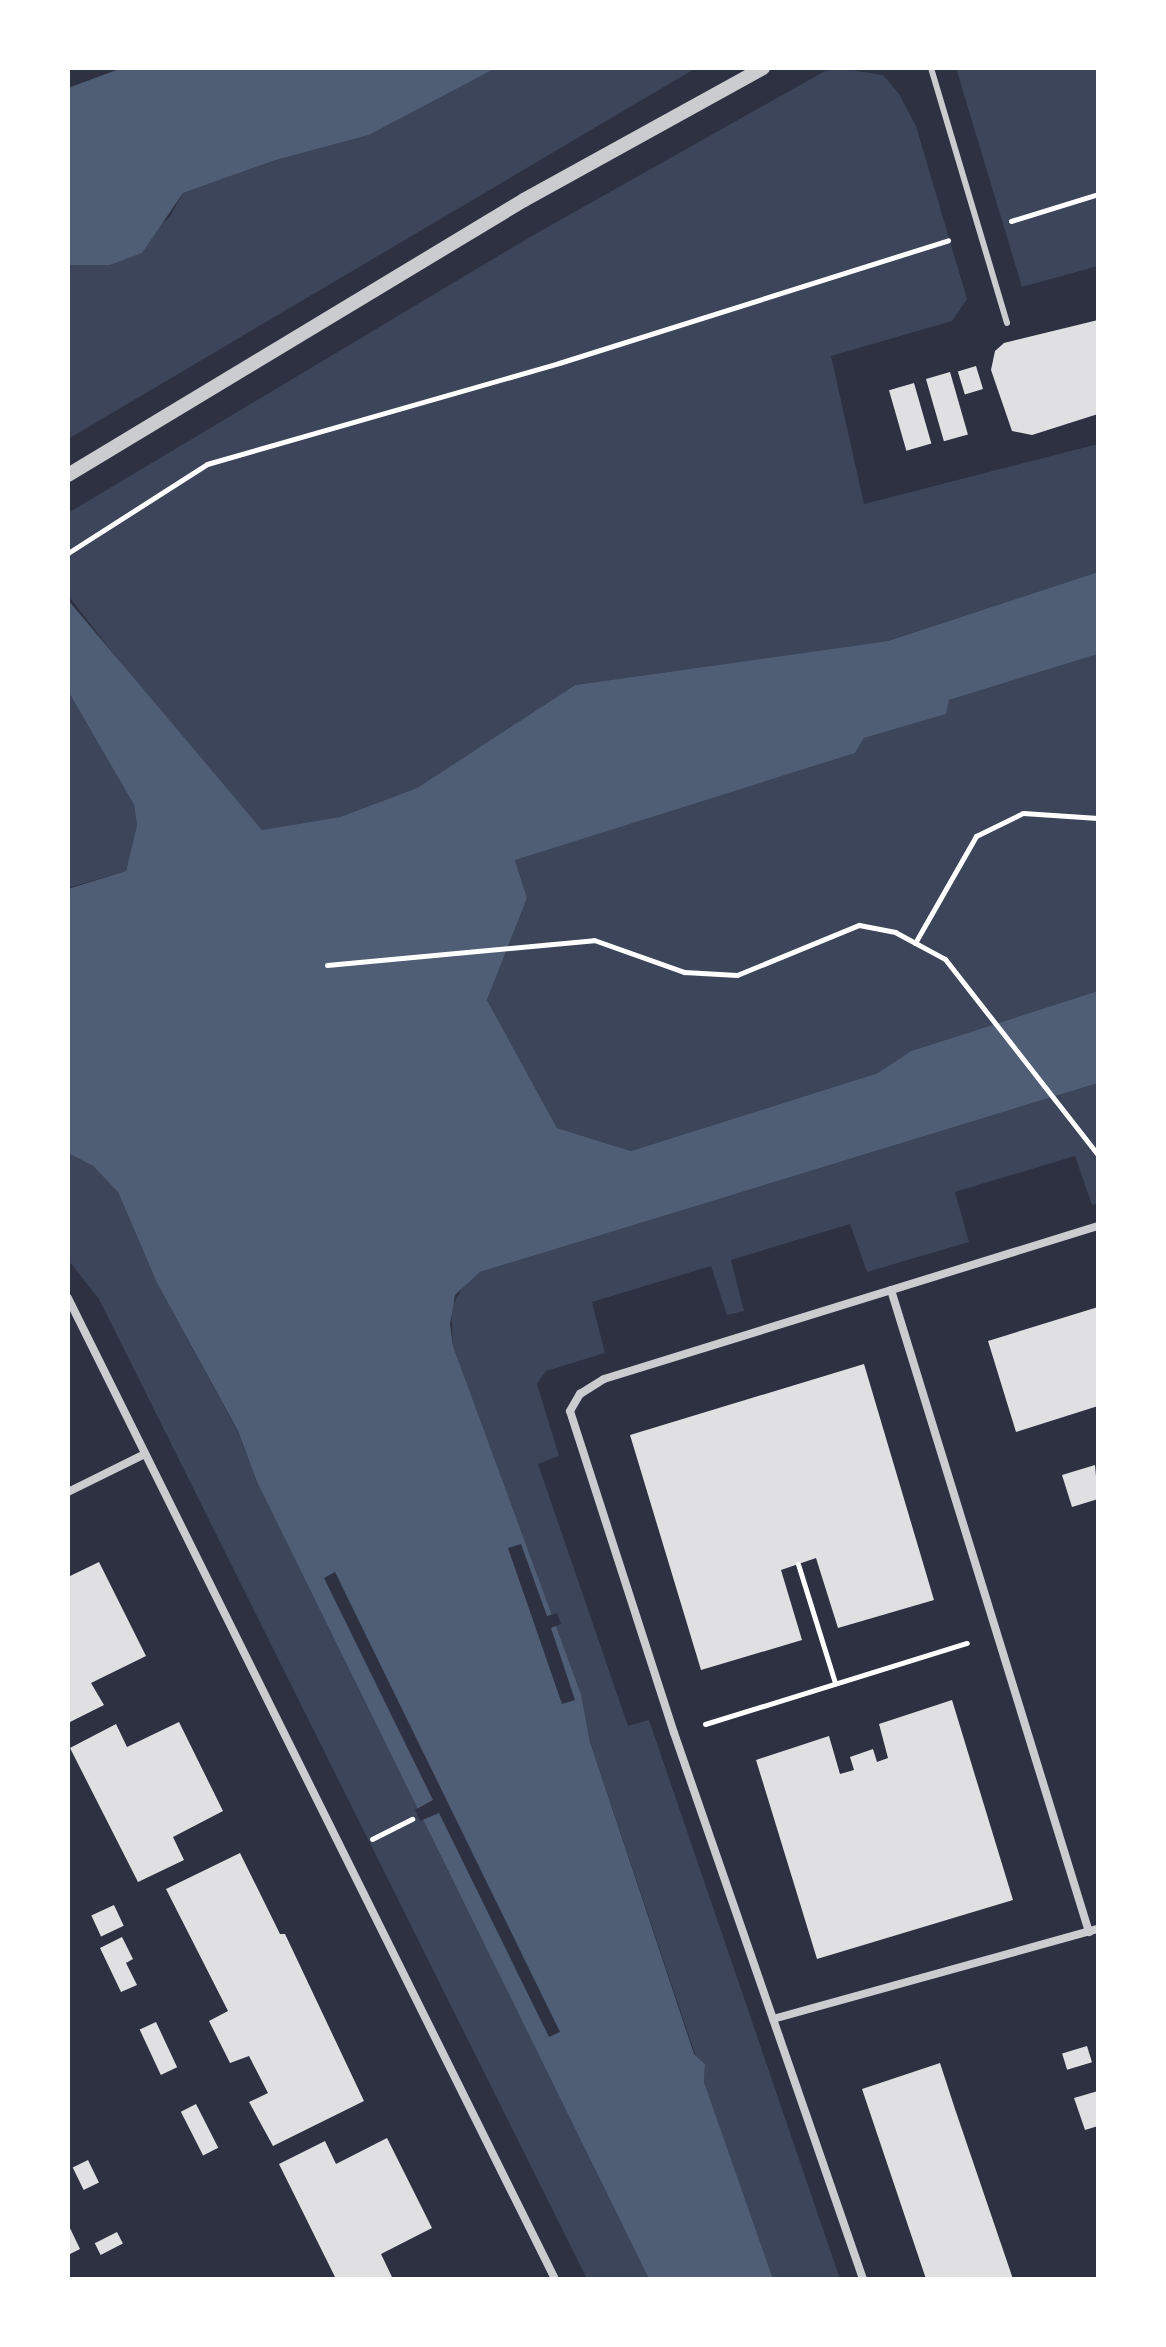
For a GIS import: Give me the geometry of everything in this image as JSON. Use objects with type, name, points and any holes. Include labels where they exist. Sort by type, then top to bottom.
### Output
[{"type":"street","points":[[68,475],[524,200],[763,68]]},
{"type":"street","points":[[863,2279],[674,1733],[570,1411],[580,1394],[604,1379],[1098,1226]]},
{"type":"street","points":[[773,2019],[1094,1930],[891,1290]]},
{"type":"street","points":[[68,1298],[555,2279]]},
{"type":"street","points":[[68,1492],[145,1454]]},
{"type":"lane","points":[[931,68],[1007,323]]},
{"type":"path","points":[[68,553],[207,464],[559,363],[1098,194]]},
{"type":"path","points":[[915,943],[976,836],[1023,813],[1098,818]]},
{"type":"path","points":[[327,965],[594,940],[684,972],[737,975],[859,925],[895,932],[945,959],[1098,1155]]},
{"type":"path","points":[[798,1564],[835,1683]]},
{"type":"path","points":[[674,1733],[1000,1633]]},
{"type":"shaded area","points":[[122,68],[496,68],[369,135],[276,160],[183,193],[142,253],[110,265],[68,265],[68,88]]},
{"type":"shaded area","points":[[496,68],[696,68],[68,439],[68,265],[110,265],[169,218],[183,193],[276,160],[369,135]]},
{"type":"shaded area","points":[[839,68],[883,75],[899,94],[916,126],[967,299],[952,321],[831,356],[864,504],[1098,444],[1098,572],[888,641],[575,685],[417,788],[340,817],[262,830],[186,746],[70,598],[68,513],[530,237],[825,71]]},
{"type":"shaded area","points":[[956,68],[1098,68],[1098,266],[1022,287]]},
{"type":"shaded area","points":[[1098,572],[1098,654],[949,700],[946,714],[864,738],[855,753],[515,860],[527,898],[487,1000],[557,1128],[631,1151],[878,1073],[911,1051],[1098,991],[1098,1083],[480,1272],[455,1295],[450,1324],[453,1346],[581,1694],[590,1742],[694,2054],[705,2064],[704,2082],[773,2279],[649,2279],[257,1482],[238,1431],[157,1283],[118,1192],[93,1166],[68,1153],[68,889],[126,871],[137,825],[134,805],[68,691],[68,600],[262,830],[340,817],[417,788],[575,685],[888,641]]},
{"type":"shaded area","points":[[1098,654],[1098,991],[911,1051],[878,1073],[631,1151],[557,1128],[487,1000],[527,898],[515,859],[855,753],[864,738],[945,714],[949,700]]},
{"type":"shaded area","points":[[68,691],[134,805],[137,825],[126,871],[68,888]]},
{"type":"shaded area","points":[[1098,1083],[1098,1203],[1092,1205],[1075,1156],[955,1192],[969,1242],[867,1272],[850,1224],[731,1260],[744,1311],[727,1315],[711,1266],[592,1302],[605,1353],[546,1371],[537,1384],[559,1456],[538,1464],[628,1726],[649,1720],[840,2279],[773,2279],[704,2082],[705,2064],[695,2054],[590,1742],[581,1694],[453,1346],[451,1308],[468,1278],[480,1272]]},
{"type":"shaded area","points":[[68,1153],[93,1166],[118,1192],[157,1283],[238,1432],[257,1482],[649,2279],[587,2279],[99,1299],[68,1260]]},
{"type":"pier","points":[[521,1544],[547,1616],[557,1613],[561,1624],[551,1628],[575,1700],[562,1704],[508,1548]]},
{"type":"pier","points":[[335,1572],[560,2032],[549,2037],[439,1813],[420,1821],[415,1810],[433,1800],[324,1578]]},
{"type":"building","points":[[1098,320],[1098,414],[1032,435],[1012,431],[991,370],[995,351],[1004,343]]},
{"type":"building","points":[[976,366],[983,389],[965,395],[958,372]]},
{"type":"building","points":[[950,372],[968,434],[944,441],[926,379]]},
{"type":"building","points":[[914,383],[931,444],[906,451],[889,390]]},
{"type":"building","points":[[1098,1307],[1098,1406],[1016,1432],[988,1341]]},
{"type":"building","points":[[864,1364],[934,1600],[838,1628],[816,1558],[781,1570],[802,1640],[701,1670],[630,1435]]},
{"type":"building","points":[[1095,1465],[1098,1499],[1072,1507],[1062,1475]]},
{"type":"building","points":[[99,1562],[146,1656],[91,1683],[104,1705],[68,1723],[68,1577]]},
{"type":"building","points":[[952,1700],[1013,1900],[817,1959],[756,1760],[829,1736],[840,1774],[854,1770],[850,1757],[873,1749],[877,1762],[888,1758],[879,1724]]},
{"type":"building","points":[[179,1722],[223,1811],[173,1837],[184,1860],[138,1882],[70,1748],[116,1724],[127,1747]]},
{"type":"building","points":[[240,1853],[280,1934],[285,1934],[364,2101],[273,2146],[249,2102],[268,2093],[249,2056],[230,2063],[209,2021],[228,2011],[166,1889]]},
{"type":"building","points":[[114,1905],[124,1926],[101,1936],[91,1916]]},
{"type":"building","points":[[122,1937],[133,1959],[126,1963],[137,1985],[121,1992],[100,1948]]},
{"type":"building","points":[[156,2022],[177,2067],[161,2075],[140,2030]]},
{"type":"building","points":[[1087,2046],[1092,2062],[1067,2070],[1062,2054]]},
{"type":"building","points":[[940,2063],[1013,2279],[926,2279],[862,2089]]},
{"type":"building","points":[[1098,2091],[1098,2126],[1085,2130],[1074,2098]]},
{"type":"building","points":[[196,2104],[218,2148],[203,2155],[181,2112]]},
{"type":"building","points":[[387,2138],[432,2228],[381,2254],[392,2277],[336,2279],[279,2164],[325,2141],[336,2164]]},
{"type":"building","points":[[88,2160],[99,2182],[84,2190],[73,2167]]},
{"type":"building","points":[[68,2224],[80,2249],[68,2255]]},
{"type":"building","points":[[117,2232],[123,2244],[101,2255],[95,2243]]}]
